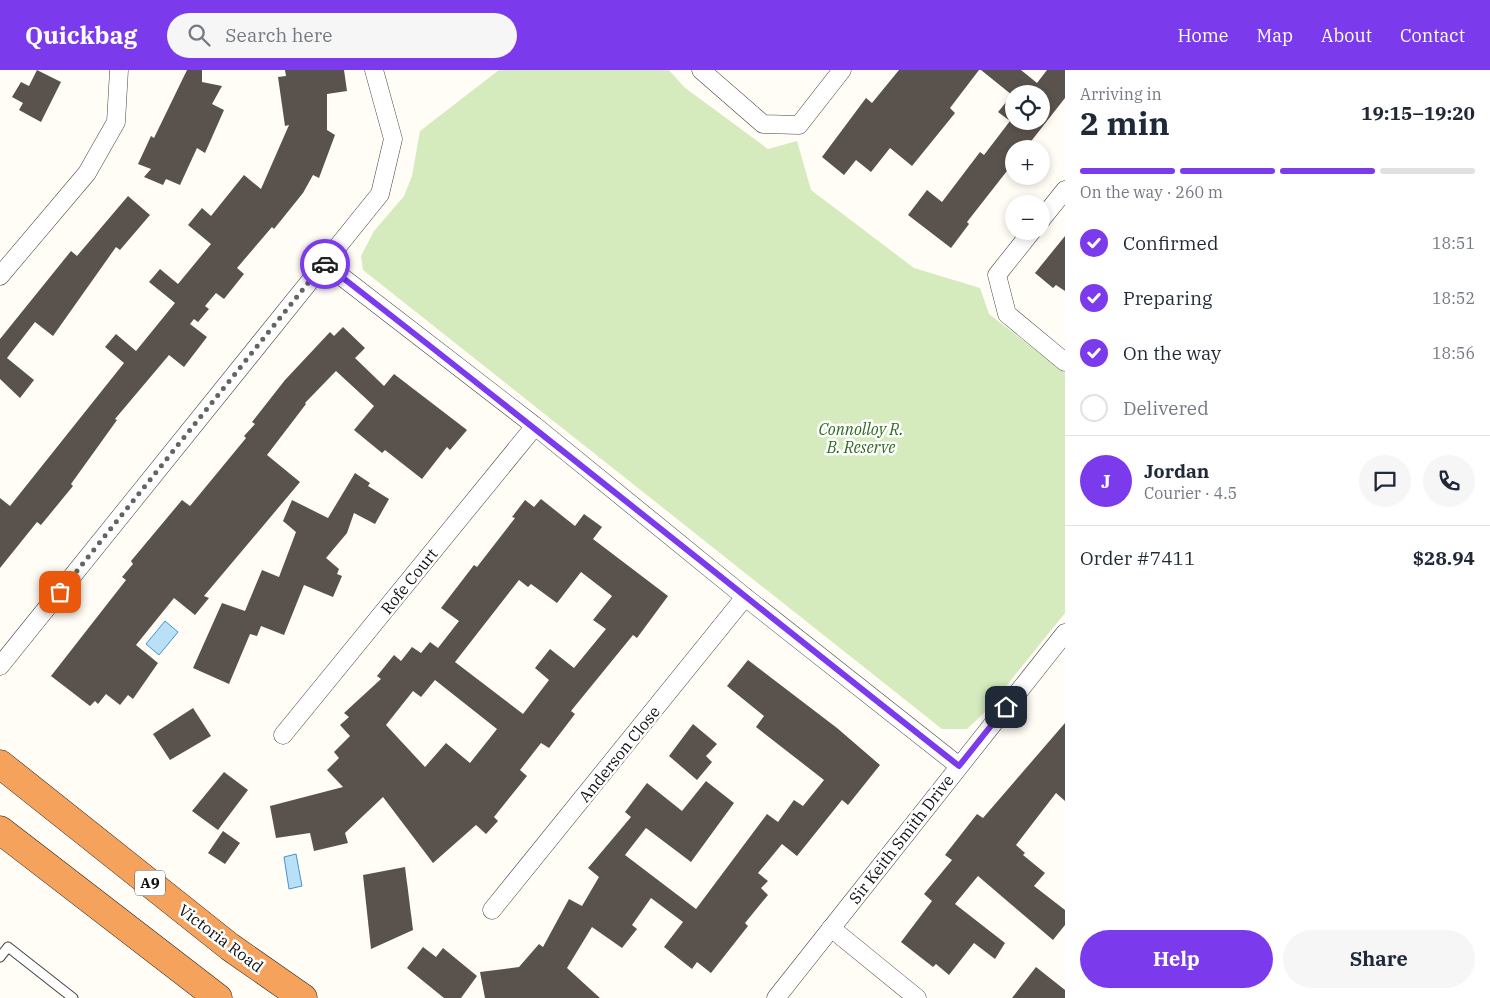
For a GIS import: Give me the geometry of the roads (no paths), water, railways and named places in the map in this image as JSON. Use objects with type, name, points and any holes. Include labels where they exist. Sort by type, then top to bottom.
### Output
[{"type":"highway","name":"Victoria Road","points":[[0,764],[230,946],[303,998]]},
{"type":"highway","points":[[0,830],[213,995]]},
{"type":"street","points":[[0,276],[87,173],[112,131],[116,122],[119,70]]},
{"type":"street","points":[[0,666],[380,194],[393,139],[374,70]]},
{"type":"street","points":[[701,70],[763,124],[799,125],[842,70]]},
{"type":"street","points":[[1050,209],[1065,190]]},
{"type":"street","points":[[1025,240],[997,275],[1007,314],[1065,362]]},
{"type":"street","points":[[324,263],[535,426],[745,598],[959,766]]},
{"type":"street","name":"Rofe Court","points":[[283,735],[535,426]]},
{"type":"street","name":"Anderson Close","points":[[492,910],[745,598]]},
{"type":"street","name":"Sir Keith Smith Drive","points":[[776,998],[1065,633]]},
{"type":"street","points":[[831,928],[917,998]]},
{"type":"lane","points":[[0,957],[8,947],[73,998]]},
{"type":"water","points":[[165,621],[178,632],[159,655],[146,644]]},
{"type":"water","points":[[296,854],[302,886],[289,889],[284,857]]},
{"type":"park label","name":"Connolloy R. B. Reserve","points":[[861,438]]}]
